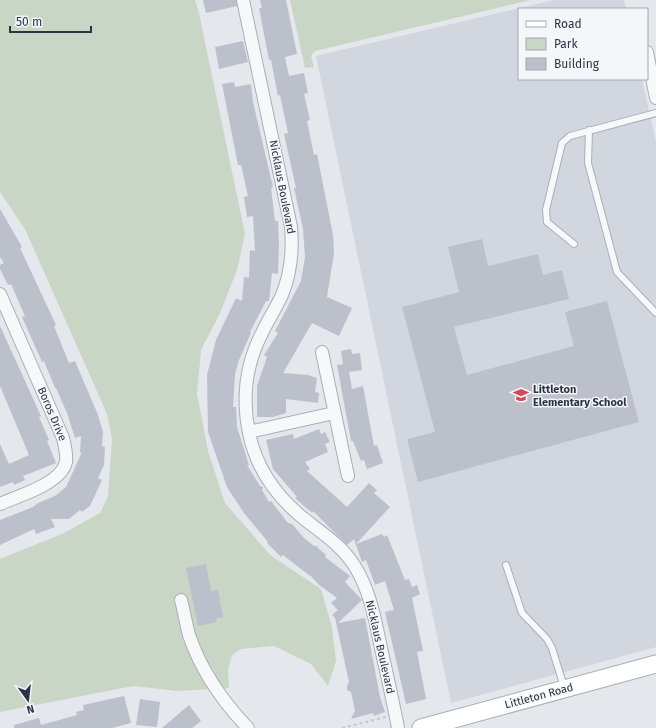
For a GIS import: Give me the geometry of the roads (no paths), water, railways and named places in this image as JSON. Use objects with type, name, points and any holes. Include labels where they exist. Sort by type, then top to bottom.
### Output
[{"type":"street","name":"Nicklaus Boulevard","points":[[243,0],[285,196],[292,239],[287,280],[276,308],[256,346],[249,370],[245,396],[249,432],[258,460],[272,486],[292,508],[347,555],[361,578],[372,603],[397,721]]},
{"type":"street","points":[[648,57],[656,98]]},
{"type":"street","name":"Boros Drive","points":[[0,294],[63,438],[66,451],[66,464],[58,475],[48,483],[0,504]]},
{"type":"street","points":[[322,352],[348,476]]},
{"type":"street","points":[[249,432],[334,413]]},
{"type":"street","points":[[181,600],[190,636],[201,662],[229,708],[248,728]]},
{"type":"street","name":"Littleton Road","points":[[421,728],[656,664]]},
{"type":"lane","points":[[574,244],[547,222],[546,210],[562,143],[570,136],[656,113]]},
{"type":"lane","points":[[589,130],[588,163],[617,272],[656,313]]},
{"type":"lane","points":[[506,565],[522,613],[547,639],[552,648],[564,689]]},
{"type":"place","name":"Littleton Elementary School","points":[[521,395]]}]
